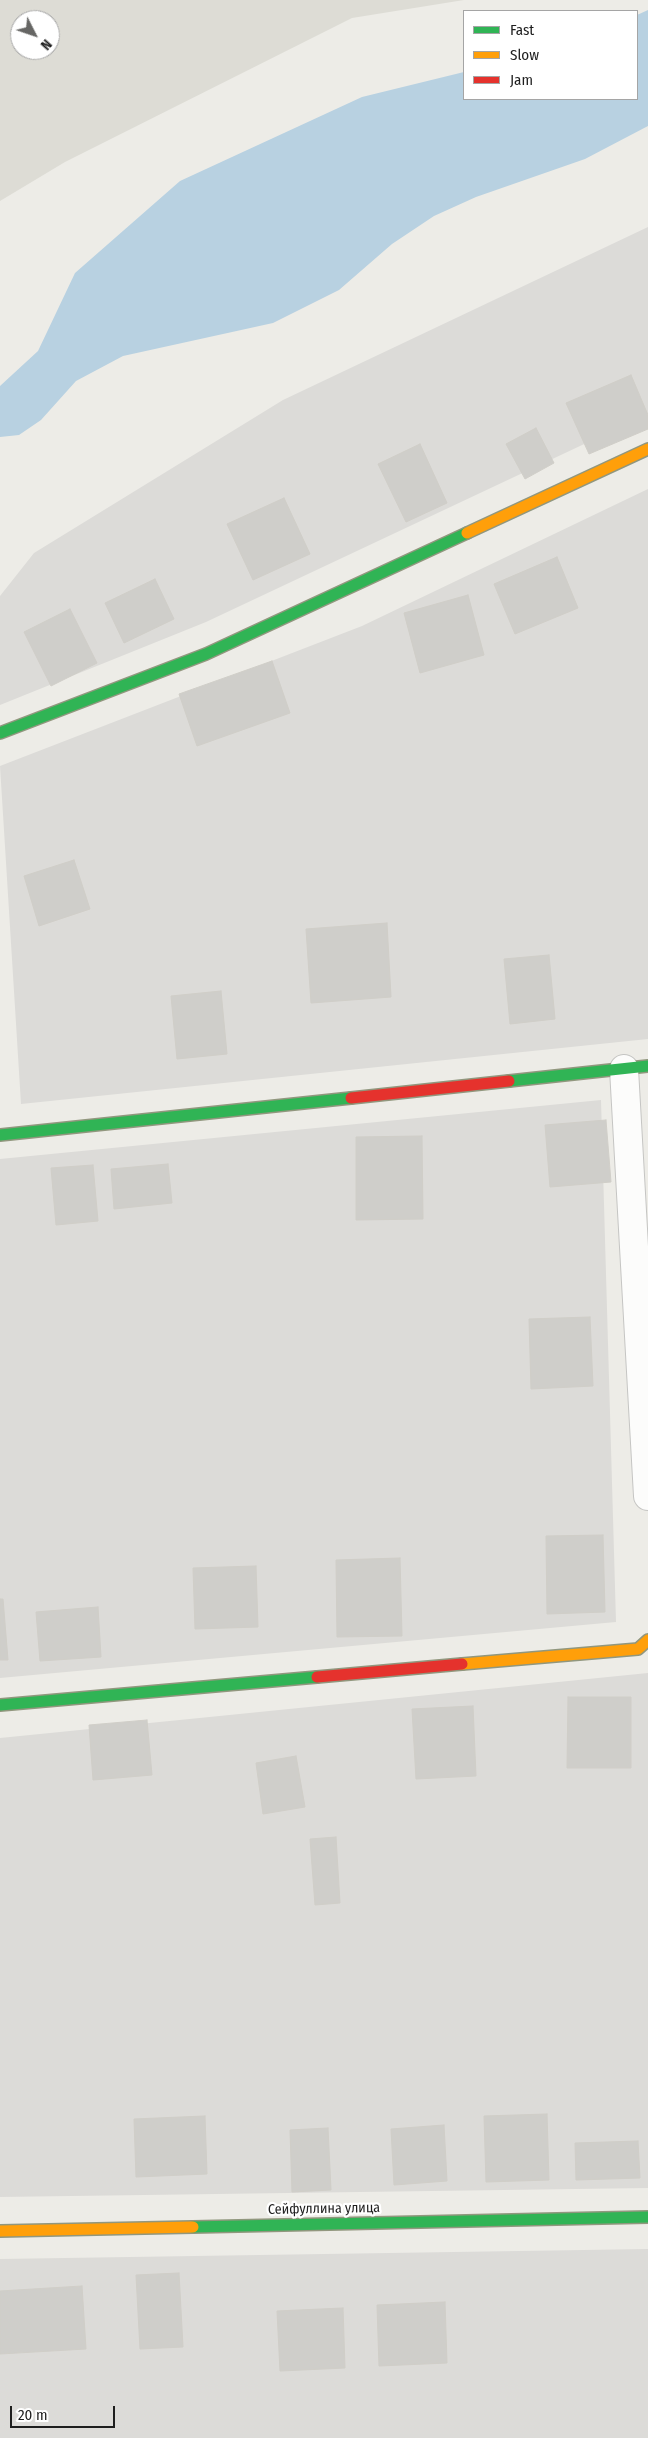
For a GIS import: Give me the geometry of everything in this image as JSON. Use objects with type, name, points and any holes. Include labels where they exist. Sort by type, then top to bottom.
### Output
[{"type":"street","points":[[0,733],[206,654],[648,449]]},
{"type":"street","points":[[0,1134],[636,1068],[648,1496]]},
{"type":"street","points":[[0,1705],[638,1649],[648,1640]]},
{"type":"street","name":"Сейфуллина улица","points":[[0,2230],[648,2217]]},
{"type":"shaded area","points":[[0,0],[464,0],[352,18],[65,162],[0,201]]},
{"type":"shaded area","points":[[648,227],[648,414],[206,622],[0,705],[0,596],[34,553],[283,400]]},
{"type":"shaded area","points":[[648,489],[648,1039],[21,1104],[0,766],[362,626]]},
{"type":"shaded area","points":[[601,1100],[616,1622],[0,1678],[0,1159]]},
{"type":"shaded area","points":[[648,1673],[648,2188],[0,2197],[0,1738]]},
{"type":"shaded area","points":[[648,2249],[648,2438],[0,2438],[0,2259]]},
{"type":"water","points":[[648,10],[648,126],[585,159],[476,197],[434,216],[392,244],[339,290],[273,323],[123,356],[76,381],[41,420],[19,435],[0,437],[0,386],[38,351],[75,273],[180,181],[362,97],[463,72],[463,100],[638,100],[638,15]]},
{"type":"building","points":[[631,375],[648,415],[648,429],[589,454],[566,403]]},
{"type":"building","points":[[536,428],[554,463],[525,479],[506,444]]},
{"type":"building","points":[[420,444],[447,503],[406,522],[378,464]]},
{"type":"building","points":[[284,498],[310,554],[253,580],[227,524]]},
{"type":"building","points":[[557,557],[578,608],[515,634],[494,584]]},
{"type":"building","points":[[155,579],[174,619],[124,643],[105,603]]},
{"type":"building","points":[[468,595],[484,655],[420,673],[404,613]]},
{"type":"building","points":[[70,609],[97,663],[51,686],[24,632]]},
{"type":"building","points":[[272,661],[290,713],[197,746],[179,694]]},
{"type":"building","points":[[74,860],[90,909],[39,926],[24,876]]},
{"type":"building","points":[[387,923],[391,997],[311,1003],[306,929]]},
{"type":"building","points":[[549,955],[555,1019],[510,1024],[504,959]]},
{"type":"building","points":[[221,991],[227,1054],[177,1059],[171,996]]},
{"type":"building","points":[[606,1120],[611,1182],[550,1187],[545,1125]]},
{"type":"building","points":[[422,1136],[423,1219],[356,1220],[356,1137]]},
{"type":"building","points":[[168,1164],[172,1203],[114,1209],[111,1169]]},
{"type":"building","points":[[93,1165],[98,1221],[56,1225],[51,1168]]},
{"type":"building","points":[[590,1317],[593,1386],[531,1389],[529,1319]]},
{"type":"building","points":[[603,1535],[605,1612],[547,1614],[546,1536]]},
{"type":"building","points":[[400,1558],[402,1636],[337,1637],[336,1560]]},
{"type":"building","points":[[256,1566],[258,1627],[195,1629],[193,1568]]},
{"type":"building","points":[[0,1599],[3,1599],[8,1660],[0,1660]]},
{"type":"building","points":[[98,1607],[101,1657],[40,1661],[36,1612]]},
{"type":"building","points":[[568,1697],[631,1697],[631,1768],[567,1768]]},
{"type":"building","points":[[473,1706],[476,1776],[416,1779],[412,1709]]},
{"type":"building","points":[[147,1720],[152,1775],[93,1780],[89,1725]]},
{"type":"building","points":[[296,1756],[305,1807],[263,1814],[256,1763]]},
{"type":"building","points":[[336,1837],[340,1903],[315,1905],[310,1839]]},
{"type":"building","points":[[547,2114],[549,2180],[486,2182],[484,2116]]},
{"type":"building","points":[[205,2116],[207,2174],[136,2177],[134,2119]]},
{"type":"building","points":[[444,2125],[447,2181],[394,2185],[391,2129]]},
{"type":"building","points":[[328,2128],[331,2190],[292,2192],[290,2130]]},
{"type":"building","points":[[638,2141],[640,2178],[576,2180],[575,2143]]},
{"type":"building","points":[[179,2273],[183,2347],[140,2349],[136,2275]]},
{"type":"building","points":[[82,2286],[86,2349],[0,2354],[0,2291]]},
{"type":"building","points":[[445,2302],[447,2363],[379,2366],[377,2305]]},
{"type":"building","points":[[343,2308],[345,2368],[280,2371],[277,2311]]},
{"type":"traffic: fast","points":[[0,733],[206,654],[467,533]]},
{"type":"traffic: fast","points":[[509,1081],[648,1066]]},
{"type":"traffic: fast","points":[[0,1135],[351,1098]]},
{"type":"traffic: fast","points":[[0,1705],[317,1677]]},
{"type":"traffic: fast","points":[[193,2227],[648,2217]]},
{"type":"traffic: slow","points":[[467,533],[648,449]]},
{"type":"traffic: slow","points":[[462,1664],[638,1649],[648,1640]]},
{"type":"traffic: slow","points":[[0,2231],[193,2227]]},
{"type":"traffic: jam","points":[[351,1098],[509,1081]]},
{"type":"traffic: jam","points":[[317,1677],[462,1664]]}]
